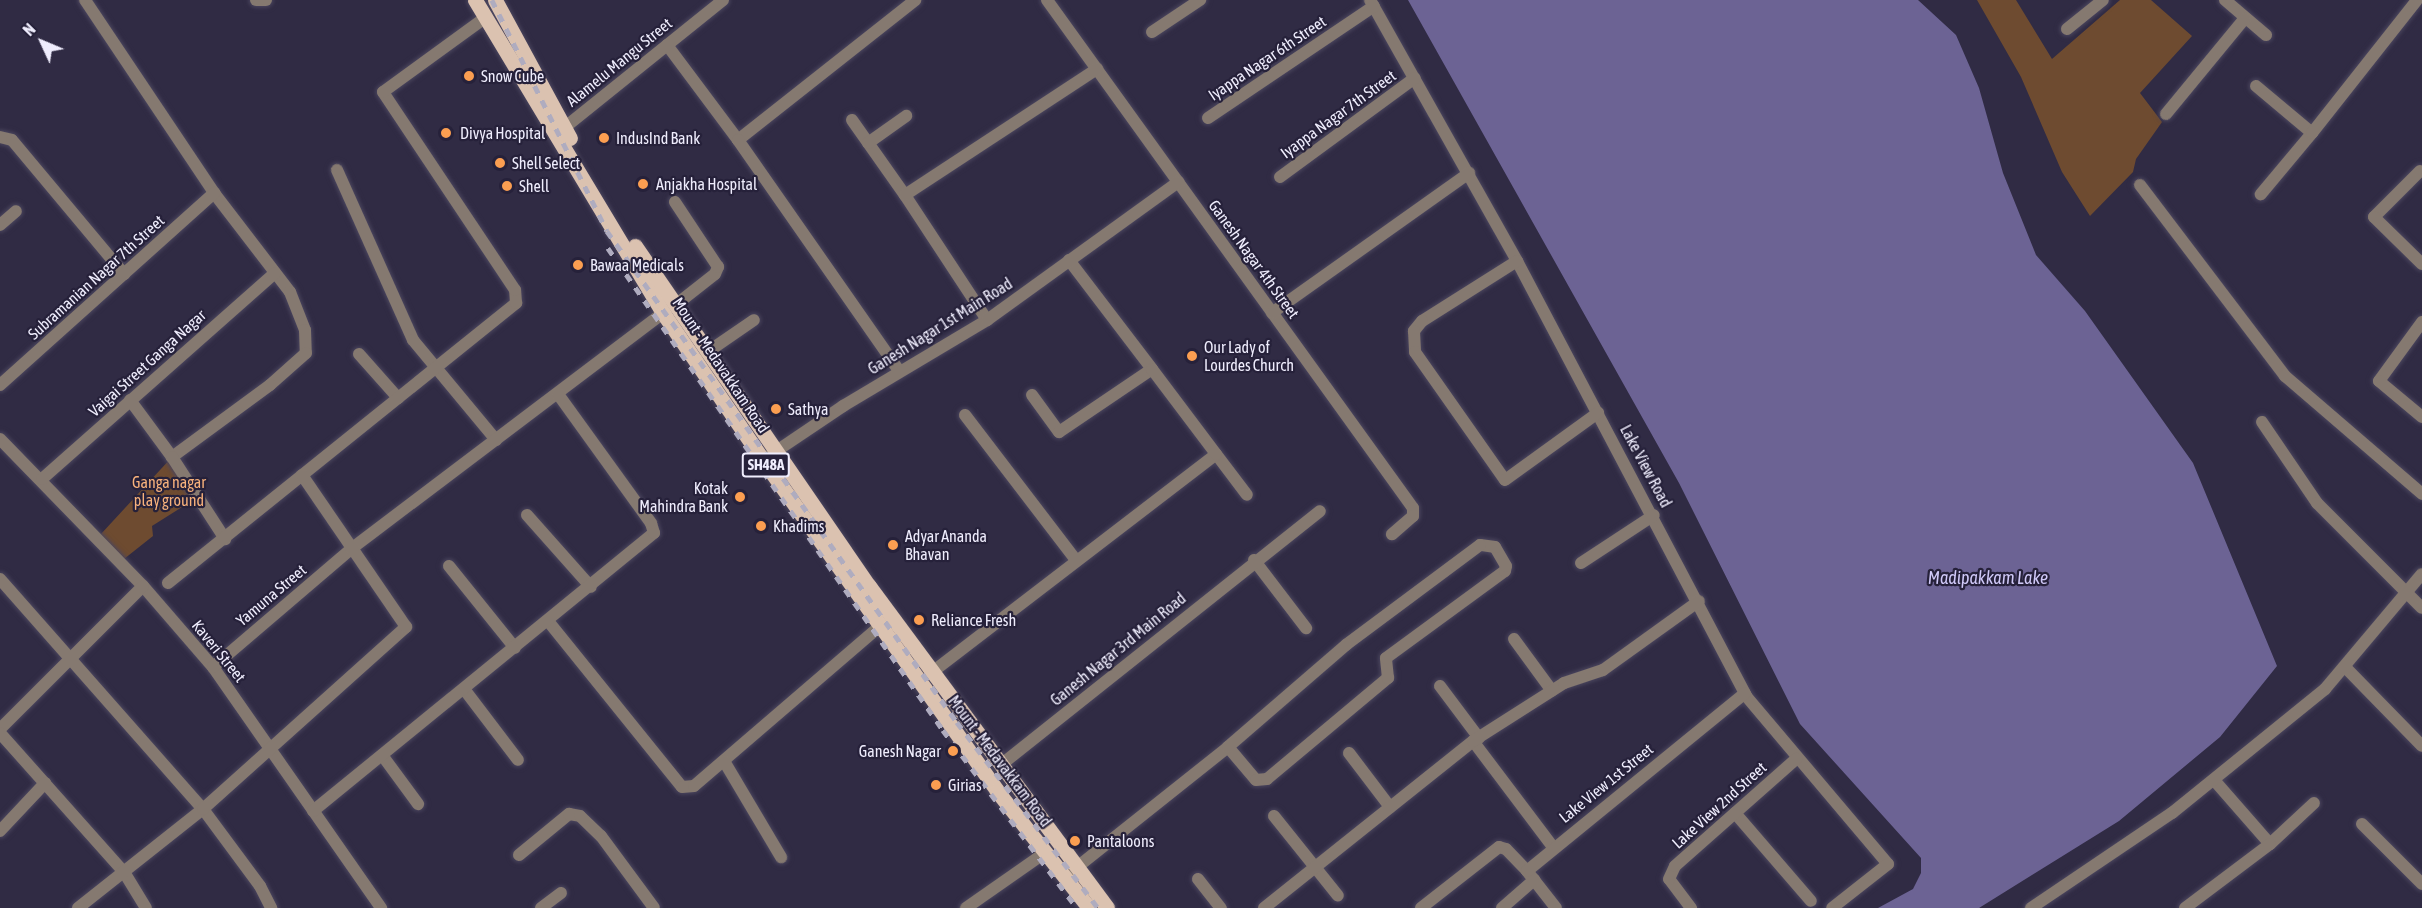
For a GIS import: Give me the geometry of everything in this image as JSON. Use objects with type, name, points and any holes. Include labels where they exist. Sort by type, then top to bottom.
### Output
[{"type":"main road","name":"Mount - Medavakkam Road","points":[[476,0],[485,18],[668,310],[769,456],[881,625],[997,791],[1046,852],[1107,908]]},
{"type":"main road","name":"Mount - Medavakkam Road","points":[[495,0],[564,128],[668,310],[706,353],[769,456],[1002,764],[1070,872],[1089,908]]},
{"type":"street","points":[[85,0],[214,193],[290,292],[306,330],[306,353],[270,385],[172,457]]},
{"type":"street","points":[[256,0],[266,0]]},
{"type":"street","name":"Alamelu Mangu Street","points":[[564,128],[723,0]]},
{"type":"street","points":[[738,140],[915,0]]},
{"type":"street","name":"Ganesh Nagar 4th Street","points":[[1047,0],[1413,508],[1413,516],[1392,534]]},
{"type":"street","points":[[1152,32],[1200,0]]},
{"type":"street","points":[[2067,29],[2103,0]]},
{"type":"street","points":[[2225,0],[2266,35]]},
{"type":"street","name":"Lake View Road","points":[[1372,3],[1517,261],[1654,515],[1745,693],[1796,759],[1888,864],[1832,908]]},
{"type":"street","name":"Iyappa Nagar 6th Street","points":[[1208,118],[1372,3]]},
{"type":"street","points":[[2261,194],[2416,3]]},
{"type":"street","points":[[168,583],[516,303],[515,290],[383,92],[485,18]]},
{"type":"street","points":[[2166,114],[2245,18]]},
{"type":"street","points":[[667,45],[738,140],[899,371]]},
{"type":"street","points":[[905,195],[1097,69]]},
{"type":"street","name":"Iyappa Nagar 7th Street","points":[[1280,177],[1415,78]]},
{"type":"street","points":[[2256,86],[2312,132]]},
{"type":"street","points":[[868,143],[906,116]]},
{"type":"street","points":[[852,120],[905,195],[987,320]]},
{"type":"street","points":[[0,137],[12,140],[124,274]]},
{"type":"street","points":[[337,170],[413,340],[496,440]]},
{"type":"street","points":[[2420,171],[2374,217],[2422,264]]},
{"type":"street","points":[[1272,313],[1469,173]]},
{"type":"street","name":"Ganesh Nagar 1st Main Road","points":[[769,456],[899,371],[987,320],[1178,182]]},
{"type":"street","points":[[2140,185],[2285,376],[2422,494]]},
{"type":"street","name":"Subramanian Nagar 7th Street","points":[[0,385],[214,193]]},
{"type":"street","name":"Yamuna Street","points":[[213,667],[351,549],[715,274],[718,267],[675,202]]},
{"type":"street","points":[[0,225],[16,211]]},
{"type":"street","points":[[1069,260],[1247,495]]},
{"type":"street","points":[[1517,261],[1422,321],[1414,331],[1415,352],[1505,480],[1598,413]]},
{"type":"street","name":"Vaigai Street Ganga Nagar","points":[[42,479],[275,273]]},
{"type":"street","points":[[706,353],[754,320]]},
{"type":"street","points":[[2422,322],[2379,381],[2422,417]]},
{"type":"street","points":[[359,354],[398,398]]},
{"type":"street","points":[[1032,395],[1059,432],[1152,369]]},
{"type":"street","points":[[313,811],[591,587],[654,533],[651,523],[558,394]]},
{"type":"street","points":[[130,400],[172,457],[225,538]]},
{"type":"street","points":[[965,415],[1076,560]]},
{"type":"street","points":[[2262,422],[2317,503],[2422,608]]},
{"type":"street","name":"Kaveri Street","points":[[1,441],[42,479],[143,586],[213,667],[381,908]]},
{"type":"street","points":[[931,673],[1215,454]]},
{"type":"street","points":[[78,908],[203,809],[406,627],[302,475]]},
{"type":"street","name":"Ganesh Nagar 3rd Main Road","points":[[1002,764],[1254,560],[1320,511]]},
{"type":"street","points":[[527,515],[591,587]]},
{"type":"street","points":[[1581,563],[1654,515]]},
{"type":"street","points":[[1070,872],[1228,747],[1355,638],[1480,545],[1495,547],[1506,566],[1505,572],[1386,658],[1388,678],[1267,780],[1256,780],[1228,747]]},
{"type":"street","points":[[1254,560],[1306,628]]},
{"type":"street","points":[[449,566],[515,648]]},
{"type":"street","points":[[2031,908],[2172,813],[2325,689],[2422,574]]},
{"type":"street","points":[[0,579],[203,809],[260,886],[271,908]]},
{"type":"street","points":[[143,586],[0,731],[124,872],[146,908]]},
{"type":"street","points":[[1264,908],[1476,740],[1552,691],[1576,678],[1603,670],[1699,601]]},
{"type":"street","points":[[548,621],[682,787],[694,786],[881,625]]},
{"type":"street","points":[[1514,639],[1552,691]]},
{"type":"street","points":[[2345,667],[2422,746]]},
{"type":"street","points":[[1440,686],[1553,847]]},
{"type":"street","points":[[464,689],[518,760]]},
{"type":"street","name":"Lake View 1st Street","points":[[1502,908],[1553,847],[1745,693]]},
{"type":"street","points":[[1349,753],[1390,807]]},
{"type":"street","points":[[382,755],[418,804]]},
{"type":"street","name":"Lake View 2nd Street","points":[[1692,908],[1669,879],[1675,866],[1796,759]]},
{"type":"street","points":[[724,761],[781,857]]},
{"type":"street","points":[[2214,780],[2270,844]]},
{"type":"street","points":[[0,831],[45,783]]},
{"type":"street","points":[[2185,908],[2270,844],[2313,803]]},
{"type":"street","points":[[1735,813],[1811,901]]},
{"type":"street","points":[[519,855],[569,814],[580,816],[601,836],[654,908]]},
{"type":"street","points":[[1274,816],[1338,896]]},
{"type":"street","points":[[2362,824],[2422,884]]},
{"type":"street","points":[[1421,908],[1498,847],[1506,849],[1556,908]]},
{"type":"street","points":[[966,908],[1046,852]]},
{"type":"street","points":[[1198,879],[1221,908]]},
{"type":"street","points":[[541,908],[561,893]]},
{"type":"green space","points":[[1977,0],[2016,0],[2052,59],[2120,0],[2151,0],[2192,36],[2140,93],[2162,122],[2136,159],[2133,172],[2090,216],[2062,172],[2021,77]]},
{"type":"green space","name":"Ganga nagar play ground","points":[[172,457],[198,497],[152,526],[153,536],[124,559],[101,534]]},
{"type":"water","name":"Madipakkam Lake","points":[[1408,0],[1918,0],[1956,35],[1979,88],[2003,173],[2036,255],[2085,311],[2193,463],[2277,666],[2220,737],[2119,821],[1979,908],[1878,908],[1913,889],[1921,873],[1921,858],[1800,724],[1679,483]]},
{"type":"railway","points":[[492,0],[607,231],[957,722],[1098,908]]},
{"type":"railway","points":[[608,248],[943,730],[1077,908]]},
{"type":"place","name":"Snow Cube","points":[[469,76]]},
{"type":"place","name":"Divya Hospital","points":[[446,133]]},
{"type":"place","name":"IndusInd Bank","points":[[604,138]]},
{"type":"place","name":"Shell Select","points":[[500,163]]},
{"type":"place","name":"Anjakha Hospital","points":[[643,184]]},
{"type":"place","name":"Shell","points":[[507,186]]},
{"type":"place","name":"Bawaa Medicals","points":[[578,265]]},
{"type":"place","name":"Our Lady of Lourdes Church","points":[[1192,356]]},
{"type":"place","name":"Sathya","points":[[776,409]]},
{"type":"place","name":"Kotak Mahindra Bank","points":[[740,497]]},
{"type":"place","name":"Khadims","points":[[761,526]]},
{"type":"place","name":"Adyar Ananda Bhavan","points":[[893,545]]},
{"type":"place","name":"Reliance Fresh","points":[[919,620]]},
{"type":"place","name":"Ganesh Nagar","points":[[953,751]]},
{"type":"place","name":"Girias","points":[[936,785]]},
{"type":"place","name":"Pantaloons","points":[[1075,841]]}]
